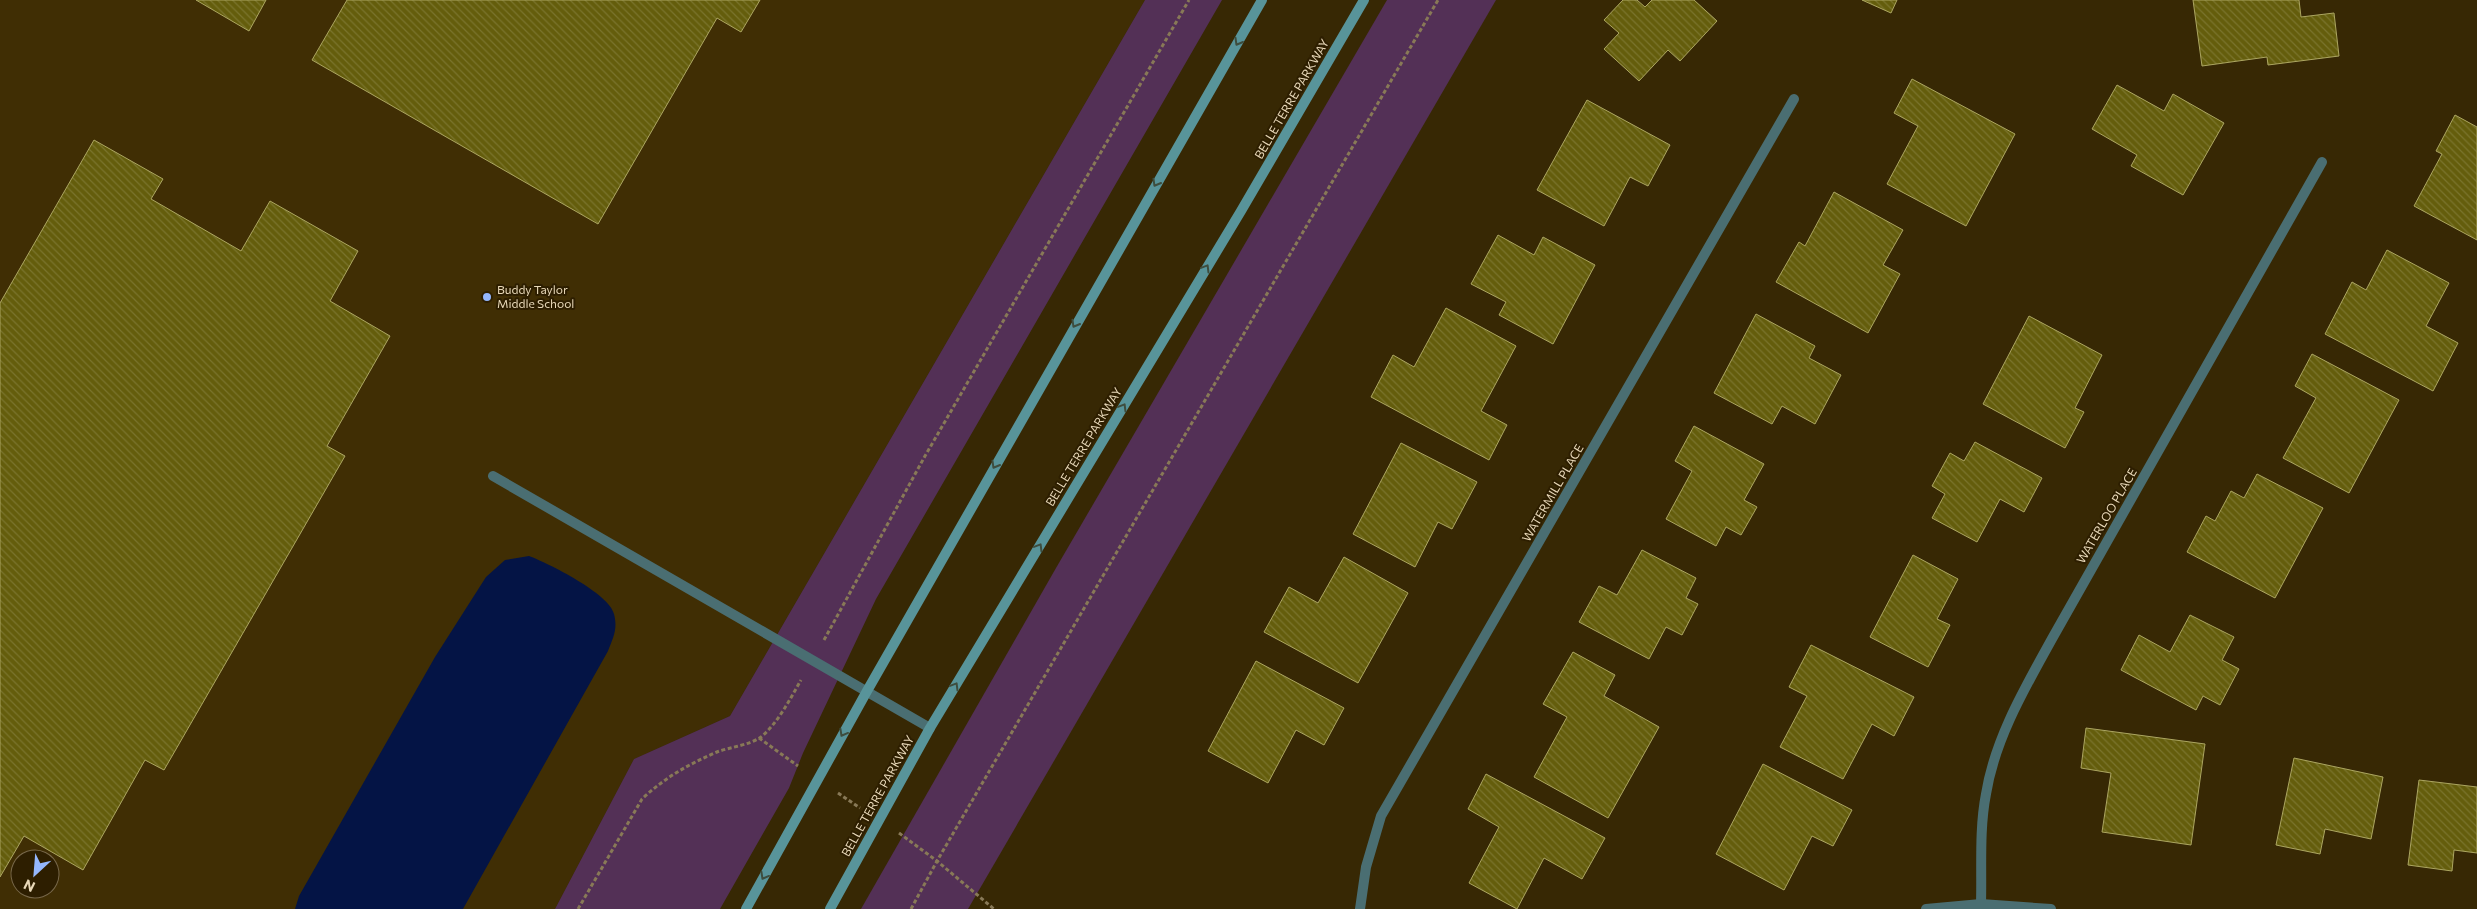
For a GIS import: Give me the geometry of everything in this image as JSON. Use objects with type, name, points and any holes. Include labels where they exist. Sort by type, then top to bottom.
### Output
[{"type":"main road","points":[[746,909],[867,691],[1262,0]]},
{"type":"main road","name":"BELLE TERRE PARKWAY","points":[[830,909],[930,728],[1241,211],[1364,0]]},
{"type":"street","name":"WATERMILL PLACE","points":[[1360,909],[1364,876],[1372,840],[1381,816],[1794,99]]},
{"type":"street","name":"WATERLOO PLACE","points":[[1981,904],[1982,828],[1986,794],[1994,760],[2014,713],[2053,637],[2322,162]]},
{"type":"street","points":[[493,476],[930,728]]},
{"type":"street","points":[[1926,909],[1981,904],[2051,909]]},
{"type":"path","points":[[836,617],[925,456],[1189,0]]},
{"type":"path","points":[[911,909],[937,861],[1438,0]]},
{"type":"path","points":[[578,909],[642,799],[656,786],[685,767],[716,753],[759,738],[773,724],[793,693]]},
{"type":"path","points":[[759,738],[794,763]]},
{"type":"path","points":[[837,792],[851,802]]},
{"type":"path","points":[[903,835],[994,909]]},
{"type":"shaded area","name":"Buddy Taylor Middle School","points":[[0,0],[1145,0],[730,716],[634,759],[555,909],[0,909]]},
{"type":"shaded area","points":[[1145,0],[1222,0],[876,599],[803,753],[789,788],[720,909],[555,909],[634,759],[730,716]]},
{"type":"shaded area","points":[[1387,0],[1496,0],[968,909],[861,909],[1056,568]]},
{"type":"shaded area","points":[[529,556],[563,572],[602,597],[614,614],[614,633],[608,651],[463,909],[295,909],[299,896],[435,657],[486,577],[505,560]]},
{"type":"building","points":[[196,0],[266,0],[249,31]]},
{"type":"building","points":[[347,0],[760,0],[741,32],[717,18],[598,224],[312,60]]},
{"type":"building","points":[[1623,0],[1637,0],[1645,7],[1652,0],[1694,0],[1717,21],[1680,61],[1668,50],[1639,81],[1604,49],[1619,33],[1604,20]]},
{"type":"building","points":[[1862,0],[1897,0],[1891,13]]},
{"type":"building","points":[[2193,0],[2299,0],[2301,17],[2334,13],[2339,56],[2268,65],[2267,57],[2202,66]]},
{"type":"building","points":[[1912,79],[2015,134],[1966,226],[1887,184],[1918,126],[1894,113]]},
{"type":"building","points":[[2117,85],[2164,111],[2173,94],[2224,123],[2183,195],[2131,166],[2137,155],[2092,129]]},
{"type":"building","points":[[1587,100],[1670,145],[1648,186],[1630,177],[1604,226],[1537,190]]},
{"type":"building","points":[[2455,115],[2477,127],[2477,240],[2414,206],[2442,154],[2436,151]]},
{"type":"building","points":[[94,140],[163,179],[151,199],[241,251],[270,201],[358,251],[330,301],[390,336],[327,446],[345,456],[164,770],[145,760],[83,870],[60,857],[60,849],[47,849],[24,836],[16,849],[10,849],[10,860],[0,877],[0,303]]},
{"type":"building","points":[[1834,192],[1903,230],[1883,265],[1900,274],[1868,333],[1776,282],[1799,242],[1805,246]]},
{"type":"building","points":[[1498,235],[1534,255],[1543,237],[1595,265],[1553,344],[1499,315],[1506,302],[1471,284]]},
{"type":"building","points":[[2387,250],[2449,283],[2426,326],[2458,343],[2433,391],[2325,334],[2352,282],[2366,290]]},
{"type":"building","points":[[1446,308],[1516,346],[1481,411],[1507,425],[1489,460],[1371,397],[1393,355],[1414,367]]},
{"type":"building","points":[[1756,314],[1815,346],[1809,358],[1841,375],[1815,424],[1782,406],[1772,424],[1714,393]]},
{"type":"building","points":[[2029,316],[2102,355],[2075,408],[2084,412],[2065,448],[1983,404]]},
{"type":"building","points":[[2312,354],[2399,400],[2349,493],[2283,458],[2316,398],[2295,386]]},
{"type":"building","points":[[1694,426],[1764,464],[1744,500],[1757,507],[1741,535],[1726,527],[1716,546],[1666,519],[1692,471],[1675,461]]},
{"type":"building","points":[[1975,442],[2042,478],[2024,512],[2000,499],[1977,542],[1932,518],[1945,494],[1932,486],[1950,453],[1964,461]]},
{"type":"building","points":[[1401,443],[1477,482],[1452,529],[1438,522],[1415,567],[1353,534]]},
{"type":"building","points":[[2257,474],[2323,508],[2275,598],[2187,552],[2206,516],[2215,521],[2231,491],[2244,498]]},
{"type":"building","points":[[1642,550],[1696,578],[1686,598],[1698,604],[1682,635],[1666,627],[1649,659],[1579,622],[1599,586],[1617,595]]},
{"type":"building","points":[[1913,555],[1958,579],[1937,619],[1950,625],[1928,667],[1870,637]]},
{"type":"building","points":[[1344,557],[1408,593],[1358,683],[1264,632],[1289,587],[1318,603]]},
{"type":"building","points":[[2190,615],[2234,637],[2222,660],[2239,669],[2220,705],[2203,696],[2196,710],[2121,670],[2139,635],[2170,652]]},
{"type":"building","points":[[1811,645],[1914,697],[1894,736],[1872,724],[1843,779],[1780,747],[1807,696],[1789,687]]},
{"type":"building","points":[[1573,652],[1615,675],[1604,696],[1659,727],[1608,818],[1534,777],[1567,717],[1543,704]]},
{"type":"building","points":[[1256,661],[1344,708],[1324,745],[1296,730],[1268,783],[1208,751]]},
{"type":"building","points":[[2086,728],[2205,744],[2191,845],[2102,832],[2111,773],[2081,768]]},
{"type":"building","points":[[2294,758],[2383,777],[2371,839],[2325,829],[2320,854],[2276,845]]},
{"type":"building","points":[[1763,764],[1852,810],[1833,846],[1812,836],[1784,890],[1716,854]]},
{"type":"building","points":[[1486,774],[1605,838],[1582,879],[1544,858],[1517,909],[1469,883],[1499,827],[1468,809]]},
{"type":"building","points":[[2419,780],[2477,787],[2477,853],[2454,850],[2452,871],[2408,865]]},
{"type":"place","name":"Buddy Taylor Middle School","points":[[487,297]]}]
